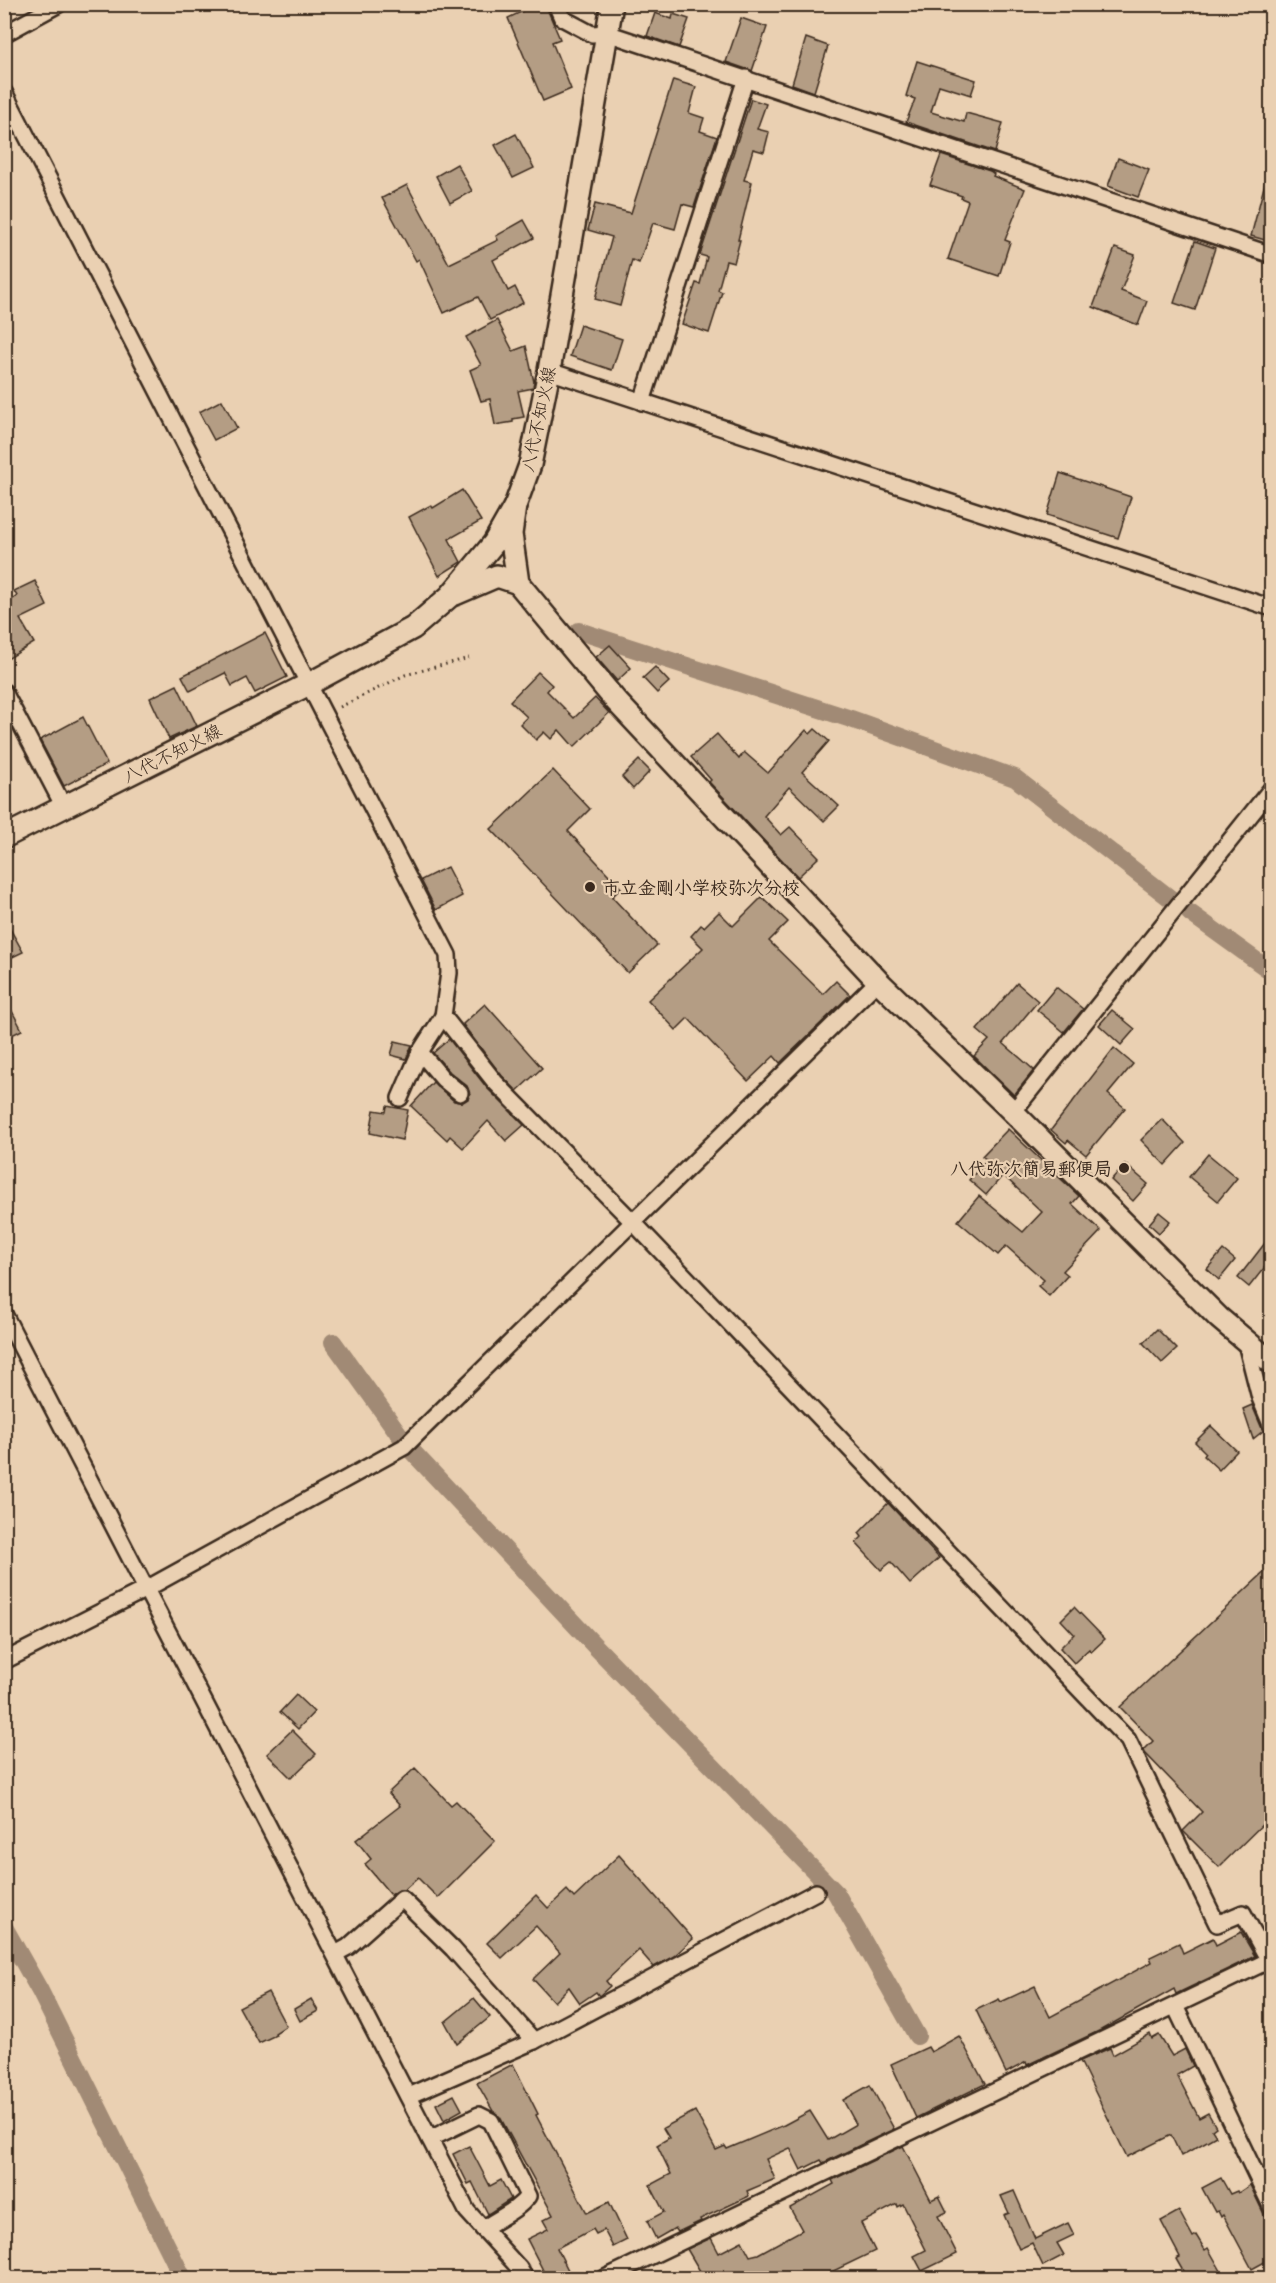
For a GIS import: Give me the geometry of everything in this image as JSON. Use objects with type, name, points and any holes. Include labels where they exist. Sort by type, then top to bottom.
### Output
[{"type":"street","points":[[4,34],[59,4]]},
{"type":"street","points":[[556,4],[562,18],[592,34],[607,33],[746,78],[1272,255]]},
{"type":"street","name":"八代不知火線","points":[[4,837],[309,684],[413,628],[450,596],[494,543],[515,506],[530,465],[549,371],[612,4]]},
{"type":"street","points":[[642,402],[746,78]]},
{"type":"street","points":[[4,92],[448,956],[449,973],[443,1016],[420,1052],[400,1098]]},
{"type":"street","points":[[549,371],[1272,608]]},
{"type":"street","points":[[515,506],[511,534],[518,583],[616,701],[878,981],[1246,1342],[1272,1363]]},
{"type":"street","points":[[450,596],[497,576],[518,583]]},
{"type":"street","points":[[4,693],[64,807]]},
{"type":"street","points":[[1013,1112],[1272,788]]},
{"type":"street","points":[[4,1661],[147,1589],[404,1447],[878,981]]},
{"type":"street","points":[[443,1016],[495,1082],[633,1222],[1128,1740],[1217,1924],[1244,1913],[1270,1960],[610,2277]]},
{"type":"street","points":[[420,1052],[443,1079],[460,1093]]},
{"type":"street","points":[[4,1314],[467,2211],[519,2268],[525,2278]]},
{"type":"street","points":[[1246,1342],[1260,1398],[1272,1427]]},
{"type":"street","points":[[408,2096],[534,2041],[816,1892]]},
{"type":"street","points":[[335,1954],[348,1947],[402,1899],[453,1949],[534,2041]]},
{"type":"street","points":[[1175,2006],[1272,2208]]},
{"type":"street","points":[[430,2139],[479,2115],[490,2121],[528,2196],[521,2207],[499,2217],[483,2229]]},
{"type":"path","points":[[325,715],[405,675],[469,657]]},
{"type":"building","points":[[538,4],[545,4],[560,39],[552,42],[571,89],[543,101],[508,18]]},
{"type":"building","points":[[655,13],[672,19],[673,14],[689,19],[679,47],[647,36]]},
{"type":"building","points":[[741,18],[767,27],[752,71],[726,62]]},
{"type":"building","points":[[806,38],[828,46],[814,92],[792,84]]},
{"type":"building","points":[[917,61],[976,80],[971,95],[939,85],[931,112],[964,122],[966,113],[1003,123],[995,152],[906,122],[915,99],[906,96]]},
{"type":"building","points":[[673,80],[696,87],[689,113],[704,118],[700,131],[717,137],[694,207],[682,204],[675,229],[653,223],[639,263],[632,260],[620,306],[595,299],[612,237],[588,230],[595,204],[631,213]]},
{"type":"building","points":[[751,99],[766,104],[757,129],[769,132],[764,152],[753,149],[744,180],[752,182],[738,240],[740,240],[734,263],[726,261],[718,290],[722,292],[709,333],[682,324],[696,283],[700,284],[707,257],[700,255]]},
{"type":"building","points":[[516,134],[534,168],[513,178],[495,145]]},
{"type":"building","points":[[941,155],[990,171],[994,174],[993,176],[1025,189],[1005,240],[1010,242],[999,276],[948,259],[968,201],[961,198],[962,196],[930,185]]},
{"type":"building","points":[[1118,158],[1149,170],[1138,197],[1108,186]]},
{"type":"building","points":[[457,164],[472,191],[450,203],[436,176]]},
{"type":"building","points":[[1267,175],[1272,176],[1272,242],[1251,236]]},
{"type":"building","points":[[407,185],[449,264],[498,240],[496,236],[524,220],[534,238],[493,260],[508,291],[515,287],[523,303],[490,320],[478,297],[444,313],[419,259],[416,261],[382,198]]},
{"type":"building","points":[[1195,241],[1215,248],[1195,310],[1174,303]]},
{"type":"building","points":[[1115,248],[1135,255],[1121,291],[1147,301],[1138,325],[1093,307]]},
{"type":"building","points":[[497,320],[513,351],[526,346],[534,382],[533,388],[518,391],[524,417],[513,419],[513,422],[495,425],[490,399],[481,401],[470,370],[481,365],[466,337]]},
{"type":"building","points":[[580,325],[622,339],[612,370],[570,356]]},
{"type":"building","points":[[222,400],[237,428],[214,440],[199,412]]},
{"type":"building","points":[[1060,473],[1131,497],[1118,538],[1047,515]]},
{"type":"building","points":[[462,490],[481,521],[449,539],[461,562],[439,576],[409,517],[431,505],[433,508]]},
{"type":"building","points":[[35,581],[47,606],[20,619],[34,643],[4,661],[4,592],[10,601],[17,596],[14,591]]},
{"type":"building","points":[[265,633],[287,677],[255,693],[247,678],[232,686],[225,673],[190,691],[182,676]]},
{"type":"building","points":[[610,645],[631,668],[617,681],[596,657]]},
{"type":"building","points":[[655,667],[669,682],[657,693],[643,678]]},
{"type":"building","points":[[538,672],[552,685],[547,691],[574,718],[595,698],[609,713],[574,747],[559,730],[551,739],[544,732],[536,740],[520,724],[527,717],[510,701]]},
{"type":"building","points":[[177,685],[197,726],[169,739],[150,698]]},
{"type":"building","points":[[83,717],[107,764],[64,786],[40,740]]},
{"type":"building","points":[[815,729],[829,741],[802,772],[839,806],[824,821],[789,787],[764,816],[781,835],[790,827],[819,857],[798,877],[709,782],[711,780],[691,757],[717,734],[739,759],[744,752],[768,773],[806,730],[810,734]]},
{"type":"building","points":[[639,760],[650,771],[633,789],[622,777]]},
{"type":"building","points":[[553,770],[590,809],[568,831],[621,888],[612,897],[657,945],[628,973],[491,829]]},
{"type":"building","points":[[447,867],[462,896],[436,910],[421,880]]},
{"type":"building","points":[[762,897],[788,922],[769,941],[823,994],[836,981],[850,995],[780,1063],[774,1056],[748,1081],[688,1018],[676,1030],[648,1000],[703,948],[691,936],[701,925],[704,927],[719,912],[733,926]]},
{"type":"building","points":[[4,918],[23,952],[4,961]]},
{"type":"building","points":[[1017,983],[1038,1001],[1003,1043],[1034,1070],[1014,1095],[974,1056],[989,1040],[977,1030]]},
{"type":"building","points":[[1056,987],[1083,1009],[1064,1032],[1037,1010]]},
{"type":"building","points":[[4,996],[22,1030],[4,1039]]},
{"type":"building","points":[[485,1004],[542,1068],[517,1091],[502,1076],[463,1024]]},
{"type":"building","points":[[1112,1010],[1135,1029],[1121,1045],[1099,1025]]},
{"type":"building","points":[[449,1039],[487,1088],[524,1125],[506,1141],[488,1121],[463,1148],[450,1136],[447,1140],[411,1106],[433,1082],[454,1101],[463,1102],[468,1099],[470,1094],[467,1086],[433,1053]]},
{"type":"building","points":[[395,1041],[412,1045],[406,1059],[391,1055]]},
{"type":"building","points":[[1114,1048],[1133,1064],[1108,1094],[1125,1108],[1086,1155],[1068,1140],[1066,1143],[1051,1130]]},
{"type":"building","points":[[387,1106],[408,1110],[402,1140],[370,1133],[374,1110],[386,1112]]},
{"type":"building","points":[[1162,1119],[1185,1143],[1165,1165],[1141,1140]]},
{"type":"building","points":[[1008,1129],[1079,1196],[1072,1204],[1101,1231],[1063,1271],[1068,1275],[1049,1296],[1038,1286],[1044,1280],[1006,1246],[998,1255],[958,1221],[979,1196],[1023,1232],[1042,1212],[1003,1175],[986,1195],[969,1180],[987,1160],[982,1156]]},
{"type":"building","points":[[1208,1154],[1237,1178],[1218,1201],[1189,1177]]},
{"type":"building","points":[[1125,1164],[1148,1184],[1133,1201],[1111,1180]]},
{"type":"building","points":[[1159,1212],[1170,1221],[1159,1233],[1149,1224]]},
{"type":"building","points":[[1272,1234],[1272,1258],[1249,1287],[1238,1278]]},
{"type":"building","points":[[1223,1250],[1235,1260],[1219,1280],[1207,1269]]},
{"type":"building","points":[[1157,1329],[1177,1349],[1162,1363],[1143,1343]]},
{"type":"building","points":[[1252,1405],[1263,1431],[1253,1439],[1243,1409]]},
{"type":"building","points":[[1211,1426],[1237,1451],[1219,1470],[1204,1456],[1206,1453],[1195,1442]]},
{"type":"building","points":[[888,1503],[939,1558],[910,1584],[891,1562],[881,1570],[856,1543],[862,1537],[859,1533]]},
{"type":"building","points":[[1272,1565],[1272,1815],[1219,1867],[1183,1831],[1202,1812],[1145,1753],[1144,1750],[1153,1741],[1120,1707]]},
{"type":"building","points":[[1074,1607],[1105,1639],[1091,1652],[1089,1649],[1074,1663],[1060,1648],[1074,1634],[1061,1620]]},
{"type":"building","points":[[296,1695],[314,1712],[298,1729],[280,1712]]},
{"type":"building","points":[[292,1730],[316,1754],[291,1778],[267,1754]]},
{"type":"building","points":[[415,1768],[451,1805],[456,1801],[495,1841],[438,1898],[418,1878],[404,1890],[391,1895],[365,1864],[371,1859],[356,1840],[400,1806],[388,1793]]},
{"type":"building","points":[[619,1855],[693,1939],[674,1956],[654,1967],[639,1950],[606,1981],[610,1986],[599,1996],[596,1992],[580,2003],[569,1987],[554,2002],[533,1979],[560,1953],[536,1926],[502,1958],[487,1943],[536,1895],[548,1908],[567,1890],[574,1898]]},
{"type":"building","points":[[1241,1932],[1255,1956],[1176,1994],[1174,1989],[1101,2030],[1006,2073],[976,2010],[999,1999],[1001,2002],[1035,1986],[1050,2017],[1152,1962],[1150,1957],[1179,1943],[1183,1953],[1213,1938],[1216,1945]]},
{"type":"building","points":[[268,1992],[286,2026],[275,2033],[276,2035],[259,2043],[239,2007]]},
{"type":"building","points":[[474,1998],[490,2017],[457,2044],[445,2022]]},
{"type":"building","points":[[311,1999],[318,2011],[300,2021],[294,2009]]},
{"type":"building","points":[[1150,2034],[1152,2039],[1159,2035],[1172,2056],[1185,2049],[1193,2066],[1177,2075],[1199,2118],[1208,2113],[1216,2127],[1212,2130],[1216,2136],[1181,2156],[1171,2135],[1127,2157],[1080,2061],[1110,2048],[1113,2055]]},
{"type":"building","points":[[959,2036],[985,2084],[916,2118],[891,2064],[928,2047],[931,2052]]},
{"type":"building","points":[[513,2064],[538,2114],[536,2115],[587,2213],[609,2202],[627,2240],[613,2247],[604,2230],[596,2234],[593,2229],[557,2248],[572,2278],[547,2278],[527,2239],[548,2229],[543,2220],[553,2215],[500,2117],[493,2111],[477,2083]]},
{"type":"building","points":[[870,2085],[894,2129],[823,2163],[821,2160],[801,2170],[790,2148],[766,2159],[775,2179],[747,2191],[749,2196],[700,2219],[701,2221],[678,2232],[675,2228],[656,2239],[647,2221],[664,2212],[650,2185],[671,2174],[657,2145],[669,2138],[663,2128],[695,2111],[716,2150],[725,2146],[727,2149],[784,2125],[810,2111],[828,2140],[856,2124],[843,2100]]},
{"type":"building","points":[[454,2095],[462,2110],[444,2120],[436,2104]]},
{"type":"building","points":[[469,2146],[490,2186],[501,2180],[511,2199],[488,2214],[472,2182],[468,2184],[453,2154]]},
{"type":"building","points":[[903,2146],[931,2200],[939,2196],[947,2212],[938,2216],[957,2254],[922,2271],[914,2256],[926,2250],[903,2204],[898,2207],[897,2204],[861,2223],[875,2251],[819,2278],[704,2278],[687,2249],[711,2238],[719,2253],[742,2241],[750,2256],[758,2254],[802,2230],[790,2208],[834,2184],[832,2180]]},
{"type":"building","points":[[1221,2178],[1230,2194],[1237,2191],[1238,2193],[1250,2185],[1272,2231],[1272,2258],[1252,2269],[1223,2215],[1221,2217],[1218,2211],[1215,2212],[1202,2188]]},
{"type":"building","points":[[1014,2191],[1035,2239],[1068,2223],[1074,2235],[1057,2243],[1064,2255],[1043,2266],[1032,2243],[1019,2249],[1004,2215],[1009,2213],[1001,2196]]},
{"type":"building","points":[[1179,2211],[1193,2237],[1196,2235],[1205,2250],[1208,2248],[1225,2278],[1187,2278],[1176,2259],[1180,2257],[1161,2221]]},
{"type":"waterway","points":[[579,631],[851,719],[1015,778],[1171,899]]},
{"type":"waterway","points":[[1190,913],[1272,972]]},
{"type":"waterway","points":[[333,1342],[409,1448],[595,1646],[836,1893],[917,2036]]},
{"type":"waterway","points":[[4,1927],[40,1991],[183,2278]]},
{"type":"place","name":"市立金剛小学校弥次分校","points":[[590,887]]},
{"type":"place","name":"八代弥次簡易郵便局","points":[[1124,1168]]}]
